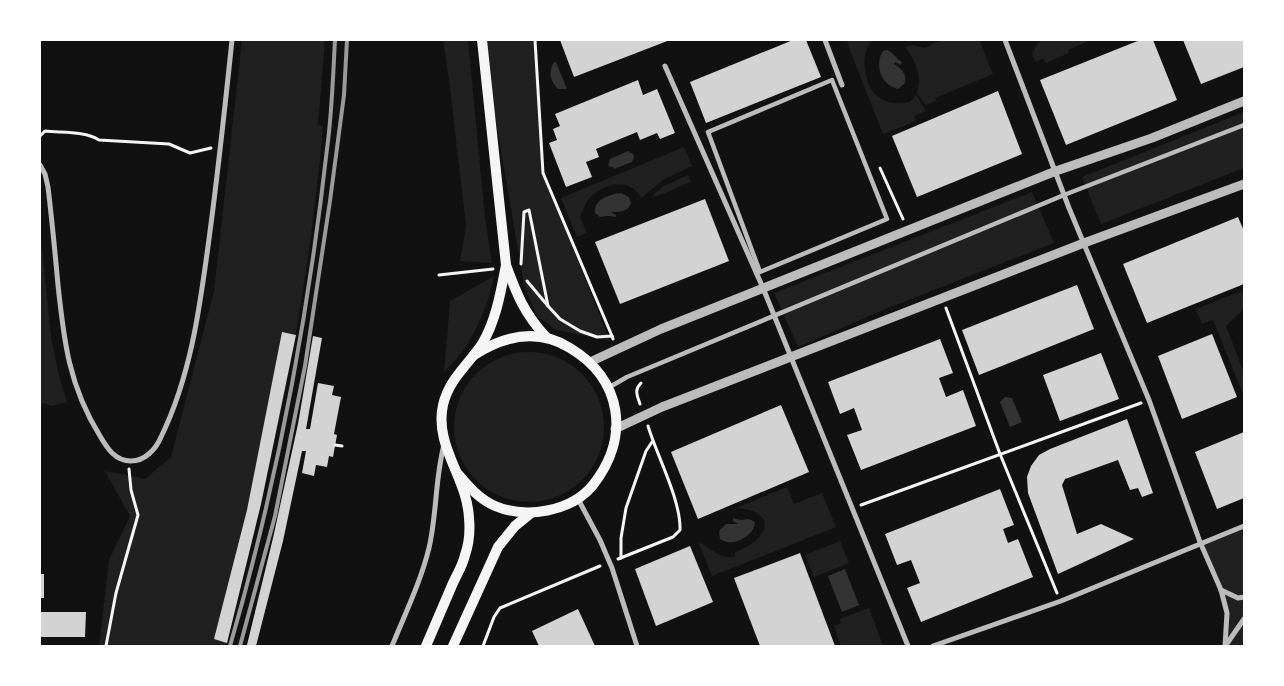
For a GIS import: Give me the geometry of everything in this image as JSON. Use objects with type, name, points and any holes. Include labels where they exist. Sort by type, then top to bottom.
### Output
[{"type":"main road","points":[[426,646],[466,555],[469,516],[458,474],[444,444],[441,424],[443,405],[454,379],[482,344],[499,299],[501,267],[482,40]]},
{"type":"main road","points":[[501,267],[529,318],[546,337]]},
{"type":"main road","points":[[458,474],[482,499],[506,510],[531,513],[566,504],[592,486],[604,467],[612,449],[615,429],[615,407],[608,388],[596,368],[564,344],[546,337],[513,337],[494,343],[474,355]]},
{"type":"main road","points":[[453,646],[498,547],[514,526],[531,513]]},
{"type":"street","points":[[40,165],[45,174],[48,187],[62,323],[66,352],[73,378],[92,423],[112,454],[128,461],[138,460],[147,456],[155,449],[161,437],[184,375],[197,321],[221,148],[232,40]]},
{"type":"street","points":[[825,40],[842,85]]},
{"type":"street","points":[[1005,40],[1064,195],[1149,400],[1200,542],[1221,590],[1227,613],[1225,646]]},
{"type":"street","points":[[665,66],[763,288],[908,646]]},
{"type":"street","points":[[832,80],[886,219],[760,272],[708,132],[832,80]]},
{"type":"street","points":[[590,362],[661,329],[1056,171],[1152,138],[1244,102]]},
{"type":"street","points":[[608,388],[627,377],[1064,195],[1244,125]]},
{"type":"street","points":[[615,429],[662,407],[1084,243],[1244,184]]},
{"type":"street","points":[[392,646],[429,549],[437,503],[439,463],[444,444]]},
{"type":"street","points":[[577,498],[600,540],[612,568],[638,646]]},
{"type":"street","points":[[933,646],[1061,601],[1200,542],[1244,526]]},
{"type":"street","points":[[1221,590],[1238,598],[1244,597]]},
{"type":"street","points":[[459,646],[474,598]]},
{"type":"street","points":[[1225,646],[1244,619]]},
{"type":"path","points":[[535,40],[543,173],[617,350]]},
{"type":"path","points":[[40,136],[45,132],[76,134],[95,137],[99,140],[169,144],[190,153],[206,148],[221,148]]},
{"type":"path","points":[[522,271],[520,265],[524,212],[529,210],[548,306]]},
{"type":"path","points":[[439,275],[501,267]]},
{"type":"path","points":[[524,277],[560,319],[580,331],[598,337],[612,336]]},
{"type":"path","points":[[942,299],[1000,454],[1061,601]]},
{"type":"path","points":[[853,508],[1149,400]]},
{"type":"path","points":[[621,558],[626,508],[646,451],[653,442]]},
{"type":"path","points":[[335,444],[342,446]]},
{"type":"path","points":[[106,646],[116,593],[138,515],[130,490],[128,461]]},
{"type":"shaded area","points":[[242,40],[325,40],[318,125],[323,126],[308,255],[289,372],[255,529],[226,646],[99,646],[109,560],[130,516],[105,471],[145,479],[171,457],[214,291]]},
{"type":"shaded area","points":[[443,40],[468,40],[485,218],[492,263],[460,261],[466,226]]},
{"type":"shaded area","points":[[482,40],[535,40],[543,173],[610,341],[556,330],[537,316],[524,285]]},
{"type":"shaded area","points":[[846,40],[873,40],[866,52],[865,59],[868,83],[876,95],[892,103],[910,102],[916,95],[926,111],[914,116],[916,121],[883,134]]},
{"type":"shaded area","points":[[942,40],[979,40],[993,74],[935,98],[936,101],[926,105],[917,93],[919,81],[917,69],[905,47],[912,45],[925,48]]},
{"type":"shaded area","points":[[1040,40],[1086,40],[1087,42],[1068,50],[1069,53],[1046,63],[1043,58],[1035,62],[1032,53]]},
{"type":"shaded area","points":[[887,50],[902,62],[901,65],[895,62],[894,64],[905,74],[905,83],[898,89],[892,87],[883,79],[879,68],[880,56],[883,51]]},
{"type":"shaded area","points":[[554,62],[556,62],[567,89],[558,89],[553,83],[551,73]]},
{"type":"shaded area","points":[[1244,112],[1244,168],[1101,224],[1082,177]]},
{"type":"shaded area","points":[[684,147],[692,166],[663,180],[641,198],[632,188],[620,184],[606,187],[594,194],[587,201],[580,217],[587,233],[577,237],[561,198]]},
{"type":"shaded area","points":[[628,151],[634,155],[632,162],[614,169],[608,166],[610,159]]},
{"type":"shaded area","points":[[688,175],[691,182],[655,197],[654,194],[664,186]]},
{"type":"shaded area","points":[[1032,192],[1054,243],[888,308],[798,347],[774,293]]},
{"type":"shaded area","points":[[621,193],[629,197],[631,203],[626,210],[612,212],[616,217],[600,217],[595,213],[595,208],[599,201],[607,196]]},
{"type":"shaded area","points":[[40,227],[51,337],[59,376],[67,402],[52,406],[40,402]]},
{"type":"shaded area","points":[[494,276],[486,306],[473,334],[460,355],[444,372],[450,301]]},
{"type":"shaded area","points":[[1244,290],[1244,309],[1226,326],[1244,373],[1244,397],[1213,320],[1202,324],[1196,309]]},
{"type":"shaded area","points":[[529,352],[544,353],[558,357],[571,364],[582,374],[592,385],[599,398],[603,412],[603,442],[599,456],[592,469],[582,480],[571,490],[558,497],[544,501],[529,502],[514,501],[500,497],[487,490],[476,480],[466,469],[459,456],[455,442],[454,427],[455,412],[459,398],[466,385],[476,374],[487,364],[500,357],[514,353]]},
{"type":"shaded area","points":[[1005,397],[1012,398],[1022,422],[1010,427],[1000,402]]},
{"type":"shaded area","points":[[787,487],[794,504],[822,493],[836,527],[712,576],[698,541],[720,555],[735,557],[735,552],[755,541],[764,527],[764,521],[759,515],[750,510],[736,508]]},
{"type":"shaded area","points":[[733,518],[749,519],[755,522],[754,528],[739,541],[729,542],[720,539],[719,531],[726,524],[738,524],[733,521]]},
{"type":"shaded area","points":[[1244,526],[1244,646],[1224,646],[1227,614],[1223,593],[1200,542]]},
{"type":"shaded area","points":[[840,541],[849,563],[814,577],[805,555]]},
{"type":"shaded area","points":[[845,569],[859,605],[842,612],[828,576]]},
{"type":"shaded area","points":[[869,608],[883,646],[841,646],[834,626],[841,623],[840,619]]},
{"type":"building","points":[[560,40],[670,40],[574,77]]},
{"type":"building","points":[[793,40],[806,40],[821,77],[706,123],[690,82]]},
{"type":"building","points":[[1140,40],[1153,40],[1177,100],[1066,145],[1040,80]]},
{"type":"building","points":[[1183,40],[1244,40],[1244,67],[1201,84]]},
{"type":"building","points":[[638,80],[643,95],[657,89],[675,133],[660,139],[657,133],[640,140],[637,132],[596,149],[599,157],[586,162],[592,177],[566,187],[549,143],[557,140],[553,129],[560,126],[555,114]]},
{"type":"building","points":[[998,91],[1022,154],[917,197],[892,136]]},
{"type":"building","points":[[705,199],[729,261],[620,304],[595,242]]},
{"type":"building","points":[[1238,217],[1244,231],[1244,284],[1147,323],[1123,264]]},
{"type":"building","points":[[1077,285],[1094,329],[979,375],[962,330]]},
{"type":"building","points":[[282,332],[296,335],[261,504],[227,643],[214,639],[247,510]]},
{"type":"building","points":[[1212,334],[1237,397],[1182,419],[1158,356]]},
{"type":"building","points":[[313,336],[322,338],[306,429],[310,429],[318,383],[334,386],[332,395],[341,397],[334,434],[337,435],[333,457],[329,456],[327,467],[316,465],[314,476],[302,473],[306,451],[302,451],[283,541],[256,646],[247,645],[298,424]]},
{"type":"building","points":[[940,339],[953,373],[939,378],[946,397],[963,390],[976,426],[861,470],[847,435],[862,430],[854,408],[840,414],[828,382]]},
{"type":"building","points":[[1101,353],[1119,399],[1060,421],[1043,375]]},
{"type":"building","points":[[781,405],[809,472],[698,519],[671,452]]},
{"type":"building","points":[[1127,419],[1153,493],[1142,497],[1138,488],[1130,490],[1118,460],[1065,479],[1062,485],[1077,534],[1101,524],[1134,539],[1058,574],[1028,493],[1027,477],[1031,466],[1039,455],[1050,449]]},
{"type":"building","points":[[1244,432],[1244,498],[1217,509],[1195,452]]},
{"type":"building","points":[[1000,489],[1014,525],[1003,529],[1008,543],[1018,539],[1033,577],[921,622],[907,588],[920,583],[911,560],[897,565],[885,534]]},
{"type":"building","points":[[690,546],[713,602],[656,626],[635,569]]},
{"type":"building","points":[[800,553],[835,646],[760,646],[734,578]]},
{"type":"building","points":[[40,574],[44,574],[44,598],[40,598]]},
{"type":"building","points":[[578,609],[595,646],[539,646],[532,631]]},
{"type":"building","points":[[41,612],[86,612],[85,637],[41,637]]},
{"type":"railway","points":[[230,646],[262,524],[289,400],[300,337],[329,135],[335,40]]},
{"type":"railway","points":[[240,646],[275,516],[305,366],[344,95],[347,40]]}]
